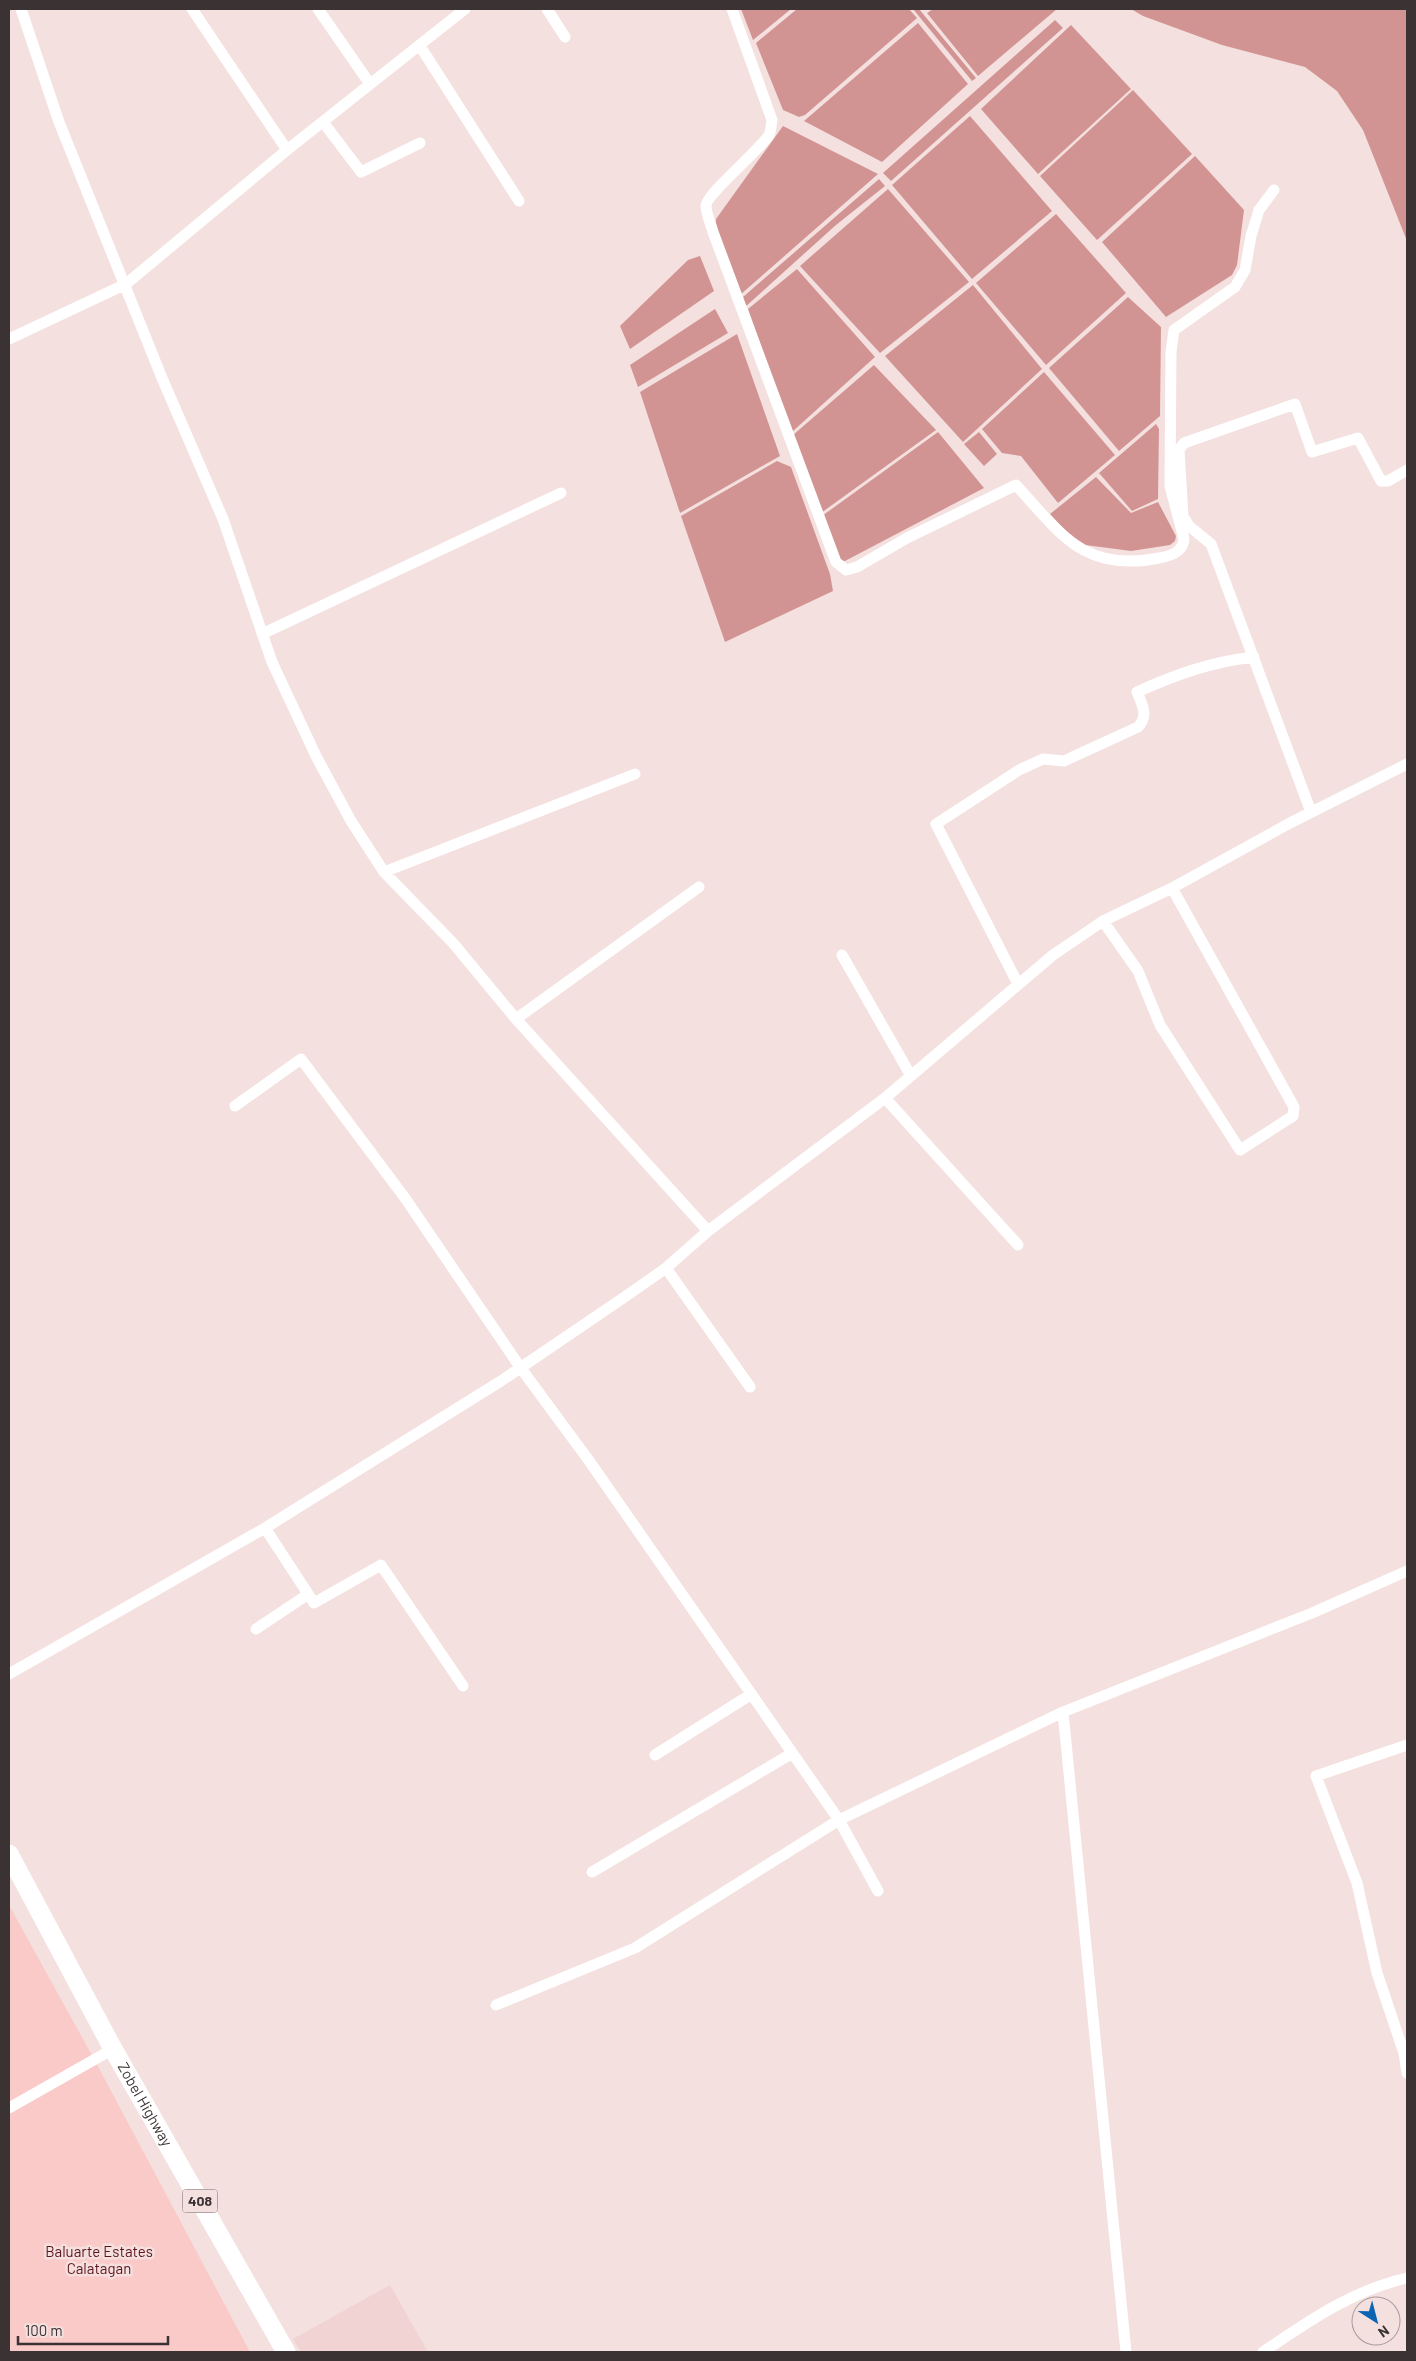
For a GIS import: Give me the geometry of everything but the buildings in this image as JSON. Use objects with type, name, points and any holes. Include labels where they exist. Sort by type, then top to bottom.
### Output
[{"type":"main road","name":"Zobel Highway","points":[[9,1854],[113,2049],[286,2352]]},
{"type":"street","points":[[21,9],[59,122],[126,284],[162,378],[223,519],[272,662],[316,756],[351,820],[384,872],[453,943],[516,1019],[708,1231]]},
{"type":"street","points":[[192,9],[287,150]]},
{"type":"street","points":[[318,9],[370,84]]},
{"type":"street","points":[[9,339],[126,284],[287,150],[465,9]]},
{"type":"street","points":[[547,9],[565,37]]},
{"type":"street","points":[[732,9],[772,120],[770,134],[749,159],[707,200],[706,208],[836,562],[846,570],[857,568],[907,538],[1016,484],[1076,547],[1095,556],[1141,560],[1173,555],[1179,550],[1183,545],[1184,539],[1170,486],[1171,352],[1174,330],[1235,287],[1245,270],[1251,236],[1259,210],[1274,190]]},
{"type":"street","points":[[420,46],[518,200]]},
{"type":"street","points":[[323,122],[361,172],[420,143]]},
{"type":"street","points":[[1311,812],[1210,544],[1189,526],[1183,516],[1180,450],[1184,443],[1295,404],[1312,452],[1358,438],[1381,481],[1388,481],[1407,470]]},
{"type":"street","points":[[262,634],[561,493]]},
{"type":"street","points":[[1018,984],[936,824],[1018,770],[1043,759],[1064,761],[1138,727],[1144,722],[1145,714],[1138,692],[1179,672],[1228,660],[1254,657]]},
{"type":"street","points":[[9,1674],[265,1528],[502,1381],[520,1366],[666,1268],[708,1231],[885,1098],[1053,955],[1103,921],[1172,888],[1311,812],[1407,764]]},
{"type":"street","points":[[384,872],[635,774]]},
{"type":"street","points":[[516,1019],[699,887]]},
{"type":"street","points":[[1103,921],[1138,971],[1160,1025],[1240,1150],[1293,1116],[1294,1107],[1172,888]]},
{"type":"street","points":[[842,954],[911,1076]]},
{"type":"street","points":[[235,1106],[301,1059],[405,1198],[520,1366],[590,1462],[750,1696],[838,1820],[878,1891]]},
{"type":"street","points":[[885,1098],[1018,1245]]},
{"type":"street","points":[[666,1268],[750,1387]]},
{"type":"street","points":[[265,1528],[314,1603],[381,1564],[463,1686]]},
{"type":"street","points":[[496,2005],[635,1948],[838,1820],[1063,1712],[1312,1613],[1407,1571]]},
{"type":"street","points":[[256,1628],[307,1595]]},
{"type":"street","points":[[655,1755],[750,1696]]},
{"type":"street","points":[[1063,1712],[1126,2352]]},
{"type":"street","points":[[1407,1745],[1316,1776],[1357,1883],[1377,1974],[1403,2036],[1407,2073]]},
{"type":"street","points":[[592,1872],[791,1754]]},
{"type":"street","points":[[9,2108],[113,2049]]},
{"type":"street","points":[[1263,2352],[1311,2320],[1352,2297],[1379,2284],[1407,2278]]},
{"type":"shaded area","points":[[741,9],[791,9],[753,40]]},
{"type":"shaded area","points":[[797,9],[909,9],[917,18],[805,115],[799,117],[783,110],[756,43]]},
{"type":"shaded area","points":[[913,9],[919,9],[976,78],[972,81]]},
{"type":"shaded area","points":[[933,9],[1057,9],[978,76],[927,13]]},
{"type":"shaded area","points":[[1131,9],[1407,9],[1407,241],[1363,130],[1337,91],[1305,67],[1222,45],[1143,16]]},
{"type":"shaded area","points":[[1055,20],[1063,28],[891,181],[883,173]]},
{"type":"shaded area","points":[[918,23],[968,84],[882,162],[804,121]]},
{"type":"shaded area","points":[[1071,25],[1131,89],[1038,174],[981,109]]},
{"type":"shaded area","points":[[1133,90],[1192,154],[1097,240],[1040,176]]},
{"type":"shaded area","points":[[970,116],[1052,211],[972,279],[892,185]]},
{"type":"shaded area","points":[[783,126],[878,174],[740,295],[715,230],[716,219]]},
{"type":"shaded area","points":[[1195,156],[1244,210],[1237,265],[1232,275],[1166,317],[1102,242]]},
{"type":"shaded area","points":[[879,179],[885,186],[836,225],[745,307],[743,297]]},
{"type":"shaded area","points":[[888,189],[969,282],[880,353],[800,266]]},
{"type":"shaded area","points":[[1056,214],[1126,293],[1046,365],[976,283]]},
{"type":"shaded area","points":[[700,256],[714,291],[630,349],[620,326],[688,260]]},
{"type":"shaded area","points":[[797,269],[875,357],[792,432],[748,309]]},
{"type":"shaded area","points":[[973,285],[1042,369],[963,442],[885,356]]},
{"type":"shaded area","points":[[1128,297],[1161,327],[1160,416],[1119,451],[1049,368]]},
{"type":"shaded area","points":[[715,309],[728,333],[638,387],[630,365]]},
{"type":"shaded area","points":[[737,334],[780,456],[680,513],[640,392]]},
{"type":"shaded area","points":[[874,365],[936,430],[821,513],[793,435]]},
{"type":"shaded area","points":[[1044,372],[1115,455],[1058,503],[1021,456],[1002,453],[982,429]]},
{"type":"shaded area","points":[[1156,424],[1159,429],[1158,499],[1132,511],[1099,473]]},
{"type":"shaded area","points":[[938,432],[984,488],[845,561],[839,560],[822,516]]},
{"type":"shaded area","points":[[979,432],[997,454],[984,466],[964,444]]},
{"type":"shaded area","points":[[777,461],[791,467],[830,574],[833,591],[725,642],[681,516]]},
{"type":"shaded area","points":[[1096,477],[1131,513],[1158,502],[1176,536],[1175,541],[1170,545],[1131,551],[1078,544],[1050,514]]},
{"type":"shaded area","points":[[390,2285],[428,2352],[301,2352],[293,2339]]},
{"type":"green space","name":"Baluarte Estates Calatagan","points":[[9,1905],[94,2059],[250,2352],[9,2352]]}]
